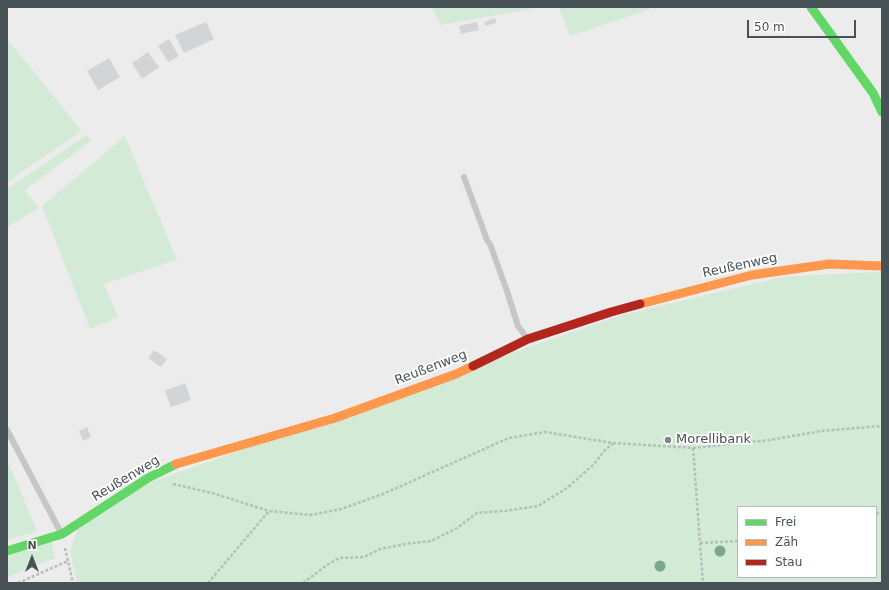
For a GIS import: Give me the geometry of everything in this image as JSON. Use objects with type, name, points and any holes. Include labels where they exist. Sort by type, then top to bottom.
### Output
[{"type":"street","points":[[811,7],[873,93],[882,112]]},
{"type":"street","name":"Reußenweg","points":[[7,551],[62,534],[148,478],[178,463],[335,418],[456,374],[528,339],[612,312],[752,275],[829,264],[882,266]]},
{"type":"lane","points":[[464,177],[487,240],[490,244],[518,326],[528,339]]},
{"type":"lane","points":[[7,430],[62,534]]},
{"type":"path","points":[[170,483],[212,493],[269,511],[311,515],[341,509],[383,494],[509,438],[545,432],[613,443],[693,448],[770,440],[821,431],[882,426]]},
{"type":"path","points":[[303,583],[327,564],[339,558],[364,557],[380,549],[431,541],[457,528],[477,513],[504,512],[538,506],[567,488],[593,466],[606,449],[613,443]]},
{"type":"path","points":[[693,448],[703,583]]},
{"type":"path","points":[[208,583],[269,511]]},
{"type":"path","points":[[62,534],[73,583]]},
{"type":"path","points":[[700,543],[737,541]]},
{"type":"path","points":[[18,583],[68,561]]},
{"type":"green space","points":[[431,7],[541,7],[441,25]]},
{"type":"green space","points":[[559,7],[649,7],[650,9],[570,36]]},
{"type":"green space","points":[[7,39],[82,131],[7,182]]},
{"type":"green space","points":[[86,135],[91,141],[25,190],[39,208],[7,227],[7,189]]},
{"type":"green space","points":[[125,136],[177,260],[104,284],[118,317],[90,329],[42,206]]},
{"type":"green space","points":[[882,272],[882,583],[77,583],[70,551],[79,525],[146,484],[622,315],[782,277]]},
{"type":"green space","points":[[7,459],[37,531],[7,540]]},
{"type":"green space","points":[[51,541],[55,558],[7,577],[7,556]]},
{"type":"building","points":[[495,18],[496,23],[485,26],[484,22]]},
{"type":"building","points":[[206,22],[214,39],[184,53],[175,35]]},
{"type":"building","points":[[477,22],[479,30],[461,34],[459,26]]},
{"type":"building","points":[[169,39],[179,56],[168,62],[158,46]]},
{"type":"building","points":[[148,52],[159,67],[142,79],[132,63]]},
{"type":"building","points":[[109,58],[120,77],[98,90],[87,71]]},
{"type":"building","points":[[154,350],[167,359],[161,367],[148,358]]},
{"type":"building","points":[[185,383],[191,400],[171,407],[165,391]]},
{"type":"building","points":[[87,427],[91,437],[83,441],[79,431]]},
{"type":"traffic: fast","points":[[811,7],[873,93],[882,112]]},
{"type":"traffic: fast","points":[[7,551],[62,534],[148,478],[176,464]]},
{"type":"traffic: slow","points":[[640,304],[752,275],[829,264],[882,266]]},
{"type":"traffic: slow","points":[[176,464],[335,418],[456,374],[473,366]]},
{"type":"traffic: jam","points":[[473,366],[528,339],[640,304]]},
{"type":"place","name":"Morellibank","points":[[668,440]]}]
